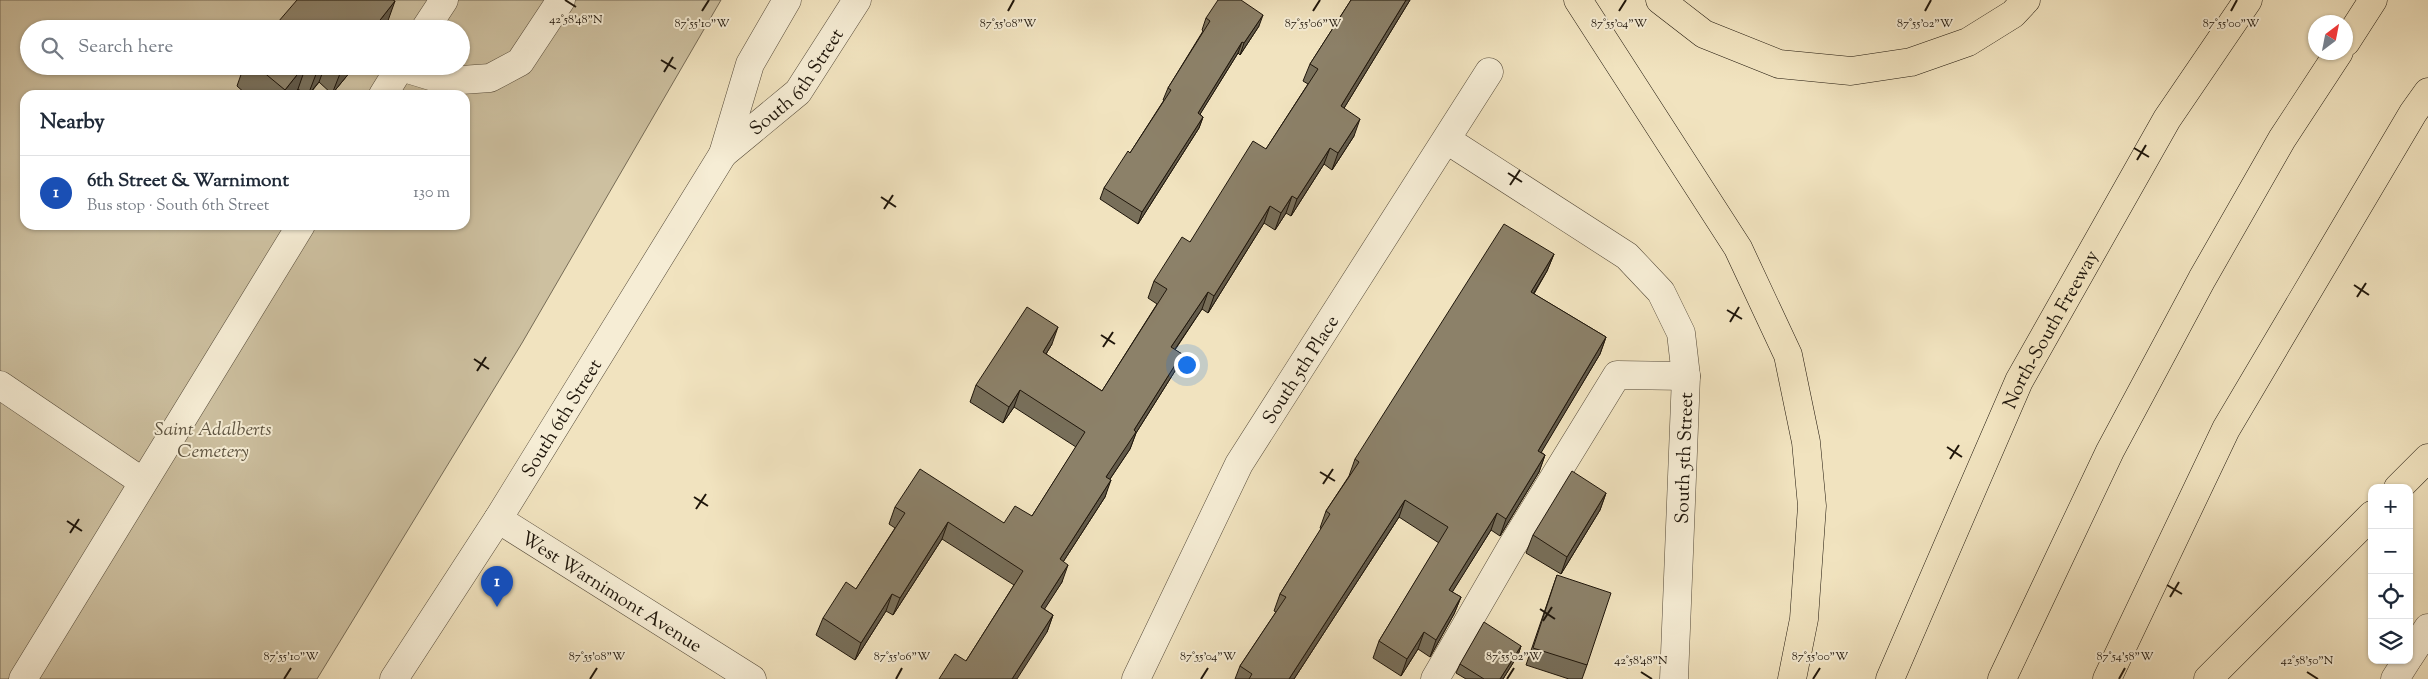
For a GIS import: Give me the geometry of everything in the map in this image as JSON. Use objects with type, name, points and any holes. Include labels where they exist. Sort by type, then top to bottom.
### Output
[{"type":"highway","points":[[1578,0],[1738,248],[1788,355],[1806,442],[1812,506],[1804,619],[1792,679]]},
{"type":"highway","points":[[1660,0],[1704,34],[1778,64],[1851,72],[1911,62],[1968,42],[2013,14],[2026,0]]},
{"type":"highway","name":"North-South Freeway","points":[[1890,679],[2019,381],[2167,120],[2248,0]]},
{"type":"highway","points":[[2353,31],[2373,0]]},
{"type":"highway","points":[[2002,679],[2101,468],[2128,417],[2282,139],[2334,60]]},
{"type":"highway","points":[[2107,679],[2226,429],[2408,121],[2428,92]]},
{"type":"highway","points":[[2402,484],[2428,458]]},
{"type":"highway","points":[[2208,679],[2368,518]]},
{"type":"street","points":[[431,20],[444,0]]},
{"type":"street","points":[[429,75],[447,81],[490,78],[520,62],[561,0]]},
{"type":"street","name":"South 6th Street","points":[[394,679],[498,519],[723,154],[750,64],[787,0]]},
{"type":"street","name":"South 6th Street","points":[[723,154],[798,92],[857,0]]},
{"type":"street","name":"South 5th Place","points":[[1136,679],[1239,464],[1489,72]]},
{"type":"street","points":[[386,90],[395,75]]},
{"type":"street","name":"South 5th Street","points":[[1447,140],[1627,256],[1661,292],[1681,333],[1686,376],[1674,679]]},
{"type":"street","points":[[23,679],[298,230]]},
{"type":"street","points":[[1434,679],[1512,546],[1617,375],[1686,376]]},
{"type":"street","points":[[0,385],[142,482]]},
{"type":"street","name":"West Warnimont Avenue","points":[[498,519],[752,679]]},
{"type":"street","points":[[2413,651],[2428,628]]},
{"type":"street","points":[[2395,679],[2404,664]]},
{"type":"green space","name":"Saint Adalberts Cemetery","points":[[0,0],[721,0],[522,343],[317,679],[0,679]]},
{"type":"building","points":[[297,0],[395,1],[380,20],[280,20]]},
{"type":"building","points":[[1218,0],[1241,0],[1263,15],[1244,43],[1242,42],[1198,113],[1203,117],[1142,212],[1104,188],[1128,151],[1130,153],[1171,90],[1168,88],[1210,21],[1206,18]]},
{"type":"building","points":[[1351,0],[1406,0],[1341,106],[1360,119],[1338,153],[1330,148],[1297,199],[1292,196],[1281,213],[1270,206],[1214,296],[1208,292],[1171,347],[1182,354],[1134,430],[1136,432],[1106,477],[1111,480],[1060,559],[1068,565],[1041,607],[1053,615],[1012,679],[939,679],[955,654],[966,661],[1023,571],[948,522],[900,598],[892,594],[861,643],[823,618],[846,582],[856,589],[905,513],[895,507],[920,469],[1004,523],[1015,506],[1032,516],[1085,432],[1020,390],[1009,407],[976,385],[1027,307],[1058,327],[1043,352],[1102,391],[1167,289],[1154,281],[1182,237],[1190,242],[1253,141],[1266,149],[1318,69],[1310,64]]},
{"type":"building","points":[[267,75],[297,75],[285,90]]},
{"type":"building","points":[[1504,224],[1554,254],[1531,292],[1606,337],[1538,451],[1545,455],[1506,519],[1497,513],[1449,590],[1461,597],[1436,640],[1424,632],[1407,659],[1379,641],[1448,527],[1405,500],[1289,679],[1249,679],[1252,674],[1240,666],[1286,597],[1280,594],[1330,514],[1326,511],[1359,462],[1355,459]]},
{"type":"building","points":[[1572,471],[1606,493],[1567,557],[1533,535]]},
{"type":"building","points":[[1557,575],[1611,593],[1587,665],[1533,648]]},
{"type":"building","points":[[1484,622],[1521,646],[1500,679],[1484,679],[1460,664]]},
{"type":"place","name":"6th Street & Warnimont","points":[[497,607]]}]
